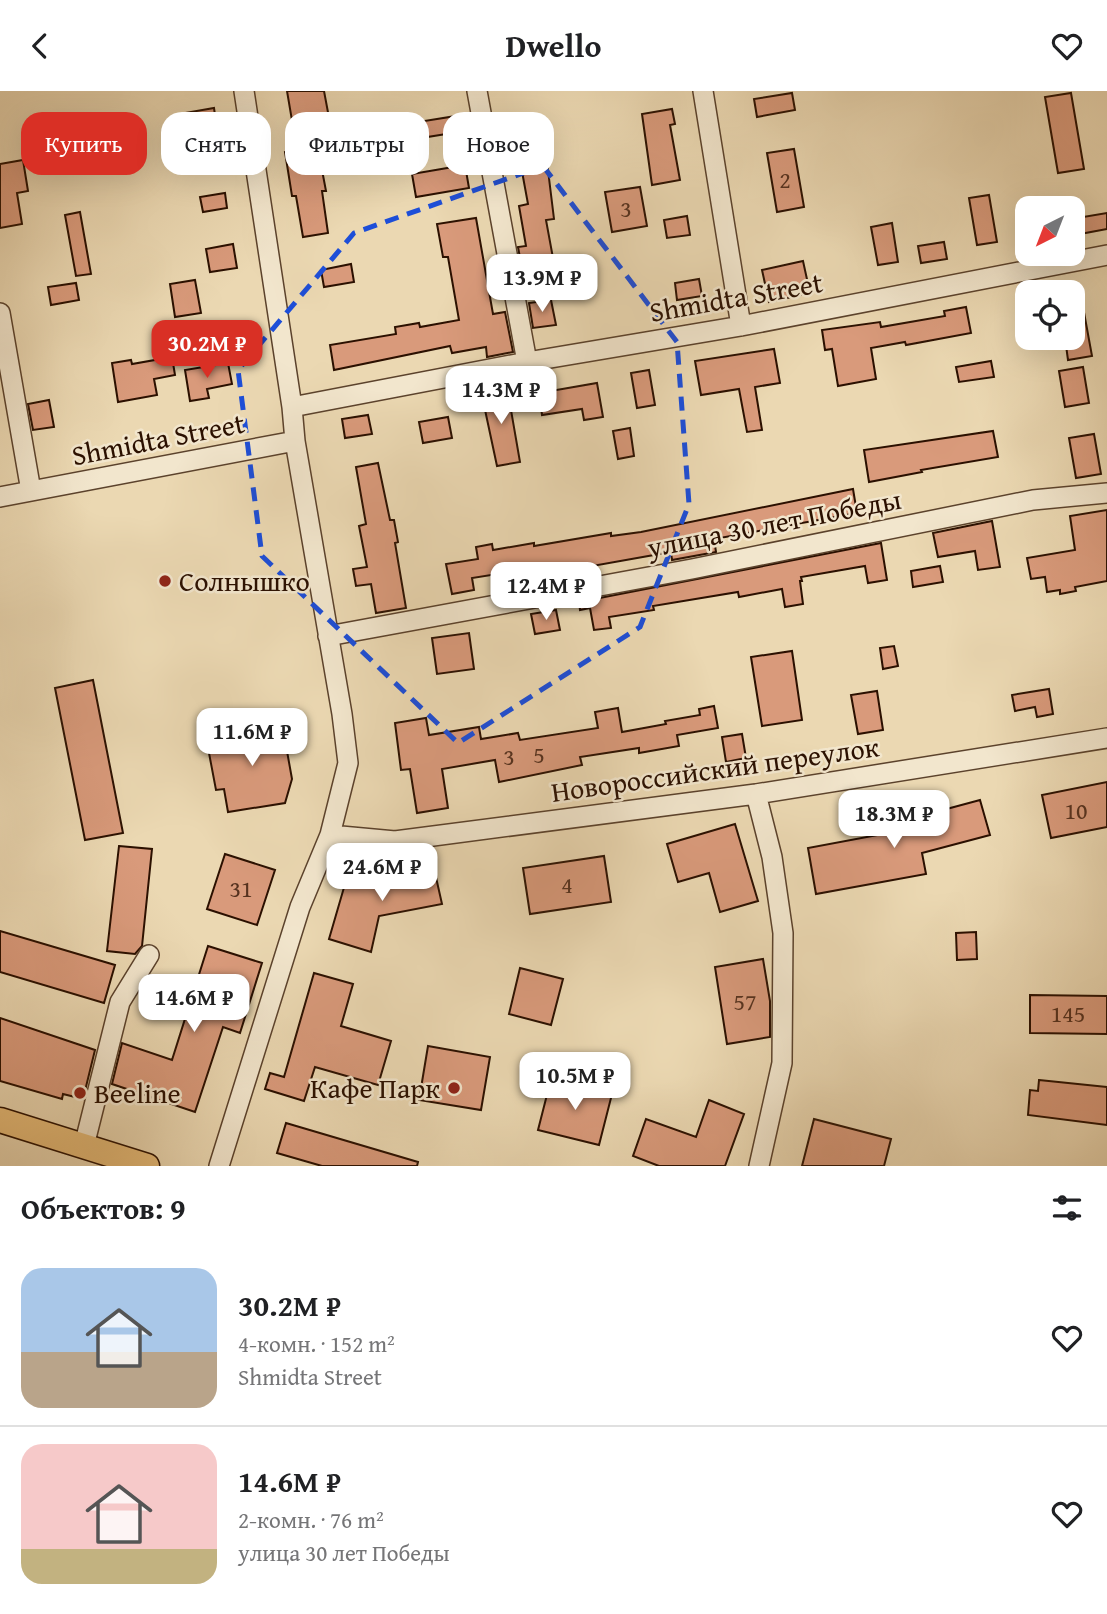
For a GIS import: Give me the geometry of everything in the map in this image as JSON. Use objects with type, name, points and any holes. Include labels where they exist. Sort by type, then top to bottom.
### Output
[{"type":"main road","points":[[0,1120],[146,1166]]},
{"type":"street","points":[[219,1166],[300,907],[330,835],[348,764],[342,714],[295,441],[244,91]]},
{"type":"street","points":[[477,91],[527,362]]},
{"type":"street","points":[[703,91],[741,326]]},
{"type":"street","name":"Shmidta Street","points":[[292,407],[527,362],[741,326],[1107,255]]},
{"type":"street","points":[[0,313],[31,491]]},
{"type":"street","name":"Shmidta Street","points":[[0,497],[295,441]]},
{"type":"street","name":"улица 30 лет Победы","points":[[328,636],[706,566],[1033,500],[1107,493]]},
{"type":"street","name":"Новороссийский переулок","points":[[330,835],[395,841],[755,794],[1107,738]]},
{"type":"street","points":[[755,794],[772,857],[783,933],[782,1063],[759,1166]]},
{"type":"street","points":[[84,1146],[120,1002],[149,955]]},
{"type":"highlighted area","points":[[543,166],[677,342],[689,504],[640,627],[458,743],[262,556],[238,370],[354,233]]},
{"type":"building","points":[[287,91],[324,91],[328,112],[291,112]]},
{"type":"building","points":[[792,93],[795,110],[757,117],[754,99]]},
{"type":"building","points":[[1071,93],[1084,169],[1058,173],[1045,97]]},
{"type":"building","points":[[214,108],[215,112],[191,112]]},
{"type":"building","points":[[672,109],[675,124],[670,125],[680,180],[652,185],[642,114]]},
{"type":"building","points":[[443,118],[443,135],[429,137],[429,120]]},
{"type":"building","points":[[794,149],[804,207],[777,212],[767,153]]},
{"type":"building","points":[[21,160],[21,175],[25,175],[28,191],[17,193],[22,224],[0,228],[0,164]]},
{"type":"building","points":[[443,169],[443,175],[467,175],[469,188],[416,197],[412,175],[429,175],[429,171]]},
{"type":"building","points":[[289,175],[323,175],[326,191],[322,191],[328,233],[303,237],[296,196],[292,196]]},
{"type":"building","points":[[523,175],[549,175],[554,219],[546,220],[553,258],[521,263],[518,247],[526,246],[519,206],[528,204]]},
{"type":"building","points":[[640,187],[647,226],[612,232],[605,192]]},
{"type":"building","points":[[225,193],[227,208],[203,212],[200,197]]},
{"type":"building","points":[[989,195],[997,242],[977,245],[969,198]]},
{"type":"building","points":[[80,212],[91,274],[76,276],[65,215]]},
{"type":"building","points":[[1107,213],[1107,229],[1085,233],[1085,217]]},
{"type":"building","points":[[687,216],[690,235],[667,238],[664,220]]},
{"type":"building","points":[[476,218],[493,314],[505,312],[513,352],[487,357],[486,347],[452,353],[450,346],[334,370],[330,345],[396,334],[395,327],[419,323],[420,327],[459,320],[448,257],[443,257],[437,224]]},
{"type":"building","points":[[892,223],[898,262],[878,265],[871,227]]},
{"type":"building","points":[[944,242],[947,259],[921,263],[918,246]]},
{"type":"building","points":[[233,244],[237,268],[210,272],[206,249]]},
{"type":"building","points":[[803,261],[810,293],[769,302],[762,270]]},
{"type":"building","points":[[351,264],[354,282],[324,287],[321,270]]},
{"type":"building","points":[[699,279],[702,296],[677,300],[675,283]]},
{"type":"building","points":[[195,280],[201,313],[175,317],[170,284]]},
{"type":"building","points":[[76,283],[79,300],[51,305],[48,287]]},
{"type":"building","points":[[551,300],[556,325],[533,328],[529,303]]},
{"type":"building","points":[[966,307],[971,333],[906,345],[905,342],[871,348],[876,379],[838,386],[832,349],[825,350],[822,330],[880,322],[881,327],[945,316],[944,311]]},
{"type":"building","points":[[1085,318],[1092,356],[1068,360],[1067,350],[1085,350]]},
{"type":"building","points":[[774,349],[780,383],[755,387],[762,430],[747,432],[739,389],[701,395],[695,361]]},
{"type":"building","points":[[172,357],[175,375],[154,379],[157,395],[118,402],[112,363],[131,360],[132,364]]},
{"type":"building","points":[[991,361],[994,377],[959,382],[956,367]]},
{"type":"building","points":[[228,363],[232,384],[207,389],[209,398],[190,401],[185,370]]},
{"type":"building","points":[[1083,367],[1089,403],[1065,407],[1059,371]]},
{"type":"building","points":[[649,370],[655,405],[637,408],[631,373]]},
{"type":"building","points":[[597,383],[603,417],[584,420],[582,409],[542,415],[539,393]]},
{"type":"building","points":[[507,387],[520,462],[497,466],[481,391]]},
{"type":"building","points":[[49,400],[54,427],[33,430],[28,404]]},
{"type":"building","points":[[368,415],[372,434],[345,438],[342,419]]},
{"type":"building","points":[[448,417],[452,438],[423,443],[419,422]]},
{"type":"building","points":[[630,428],[634,456],[618,459],[613,431]]},
{"type":"building","points":[[993,431],[998,457],[869,482],[864,450]]},
{"type":"building","points":[[1094,434],[1101,474],[1076,478],[1069,438]]},
{"type":"building","points":[[378,463],[390,520],[394,520],[398,542],[395,543],[406,608],[376,613],[371,584],[356,586],[353,569],[367,567],[359,526],[366,524],[356,467]]},
{"type":"building","points":[[853,489],[857,513],[714,539],[716,552],[672,560],[671,552],[592,566],[593,575],[575,578],[574,567],[517,575],[516,571],[472,578],[474,590],[452,594],[446,564],[478,559],[476,547],[492,544],[493,550],[611,533],[611,536],[641,532]]},
{"type":"building","points":[[1107,510],[1107,581],[1075,587],[1076,591],[1060,594],[1060,590],[1047,592],[1045,577],[1031,579],[1027,558],[1075,550],[1070,516]]},
{"type":"building","points":[[992,521],[1000,567],[978,570],[975,551],[938,557],[933,533]]},
{"type":"building","points":[[881,543],[887,580],[868,583],[865,566],[801,577],[803,604],[785,607],[782,589],[739,597],[738,592],[653,606],[654,610],[609,617],[611,628],[594,630],[590,608],[580,610],[579,602]]},
{"type":"building","points":[[940,566],[943,582],[913,587],[911,571]]},
{"type":"building","points":[[556,610],[560,630],[535,634],[531,614]]},
{"type":"building","points":[[469,633],[474,669],[437,674],[432,638]]},
{"type":"building","points":[[894,646],[898,666],[883,669],[880,648]]},
{"type":"building","points":[[792,651],[802,720],[762,726],[751,657]]},
{"type":"building","points":[[93,680],[123,833],[85,840],[55,688]]},
{"type":"building","points":[[1049,689],[1053,714],[1037,717],[1035,707],[1015,711],[1012,695]]},
{"type":"building","points":[[877,691],[883,730],[858,734],[851,695]]},
{"type":"building","points":[[714,706],[718,728],[677,735],[679,746],[639,753],[639,748],[580,757],[582,765],[499,782],[495,760],[442,769],[448,808],[417,813],[410,769],[401,770],[395,723],[426,718],[429,735],[479,727],[481,739],[518,733],[520,740],[598,728],[595,712],[618,708],[622,732],[700,715],[699,709]]},
{"type":"building","points":[[265,724],[285,740],[292,779],[285,803],[228,812],[224,789],[216,790],[209,753],[217,752],[225,731]]},
{"type":"building","points":[[742,734],[746,758],[726,762],[722,737]]},
{"type":"building","points":[[1107,782],[1107,827],[1051,838],[1042,795]]},
{"type":"building","points":[[980,800],[990,835],[922,853],[926,874],[816,894],[808,848],[931,825],[928,814]]},
{"type":"building","points":[[735,824],[758,901],[720,912],[709,873],[678,882],[667,844]]},
{"type":"building","points":[[119,846],[152,849],[142,946],[135,954],[107,951]]},
{"type":"building","points":[[225,854],[275,870],[257,925],[207,909]]},
{"type":"building","points":[[604,856],[611,902],[530,914],[523,868]]},
{"type":"building","points":[[433,864],[442,904],[379,916],[371,952],[329,939],[345,884]]},
{"type":"building","points":[[0,931],[115,965],[104,1003],[0,972]]},
{"type":"building","points":[[976,932],[977,959],[957,960],[956,933]]},
{"type":"building","points":[[208,946],[262,963],[240,1033],[223,1027],[195,1112],[112,1084],[122,1043],[172,1060]]},
{"type":"building","points":[[763,959],[770,1001],[770,1037],[727,1044],[715,967]]},
{"type":"building","points":[[520,968],[563,979],[551,1025],[509,1014]]},
{"type":"building","points":[[314,973],[353,984],[341,1026],[391,1041],[378,1085],[315,1067],[304,1101],[265,1089],[270,1073],[284,1077]]},
{"type":"building","points":[[1030,995],[1107,996],[1107,1034],[1030,1033]]},
{"type":"building","points":[[0,1018],[95,1050],[83,1099],[63,1094],[62,1099],[0,1081]]},
{"type":"building","points":[[428,1046],[490,1057],[481,1110],[419,1100]]},
{"type":"building","points":[[551,1079],[612,1094],[599,1145],[538,1130]]},
{"type":"building","points":[[1039,1080],[1107,1087],[1107,1125],[1028,1115],[1030,1090],[1038,1091]]},
{"type":"building","points":[[709,1100],[744,1114],[725,1166],[659,1166],[633,1156],[646,1119],[696,1137]]},
{"type":"building","points":[[814,1119],[891,1139],[884,1166],[802,1166]]},
{"type":"building","points":[[286,1123],[418,1162],[417,1166],[322,1166],[277,1153]]},
{"type":"place","name":"Солнышко","points":[[165,581]]},
{"type":"place","name":"Кафе Парк","points":[[454,1088]]},
{"type":"place","name":"Beeline","points":[[80,1093]]}]
